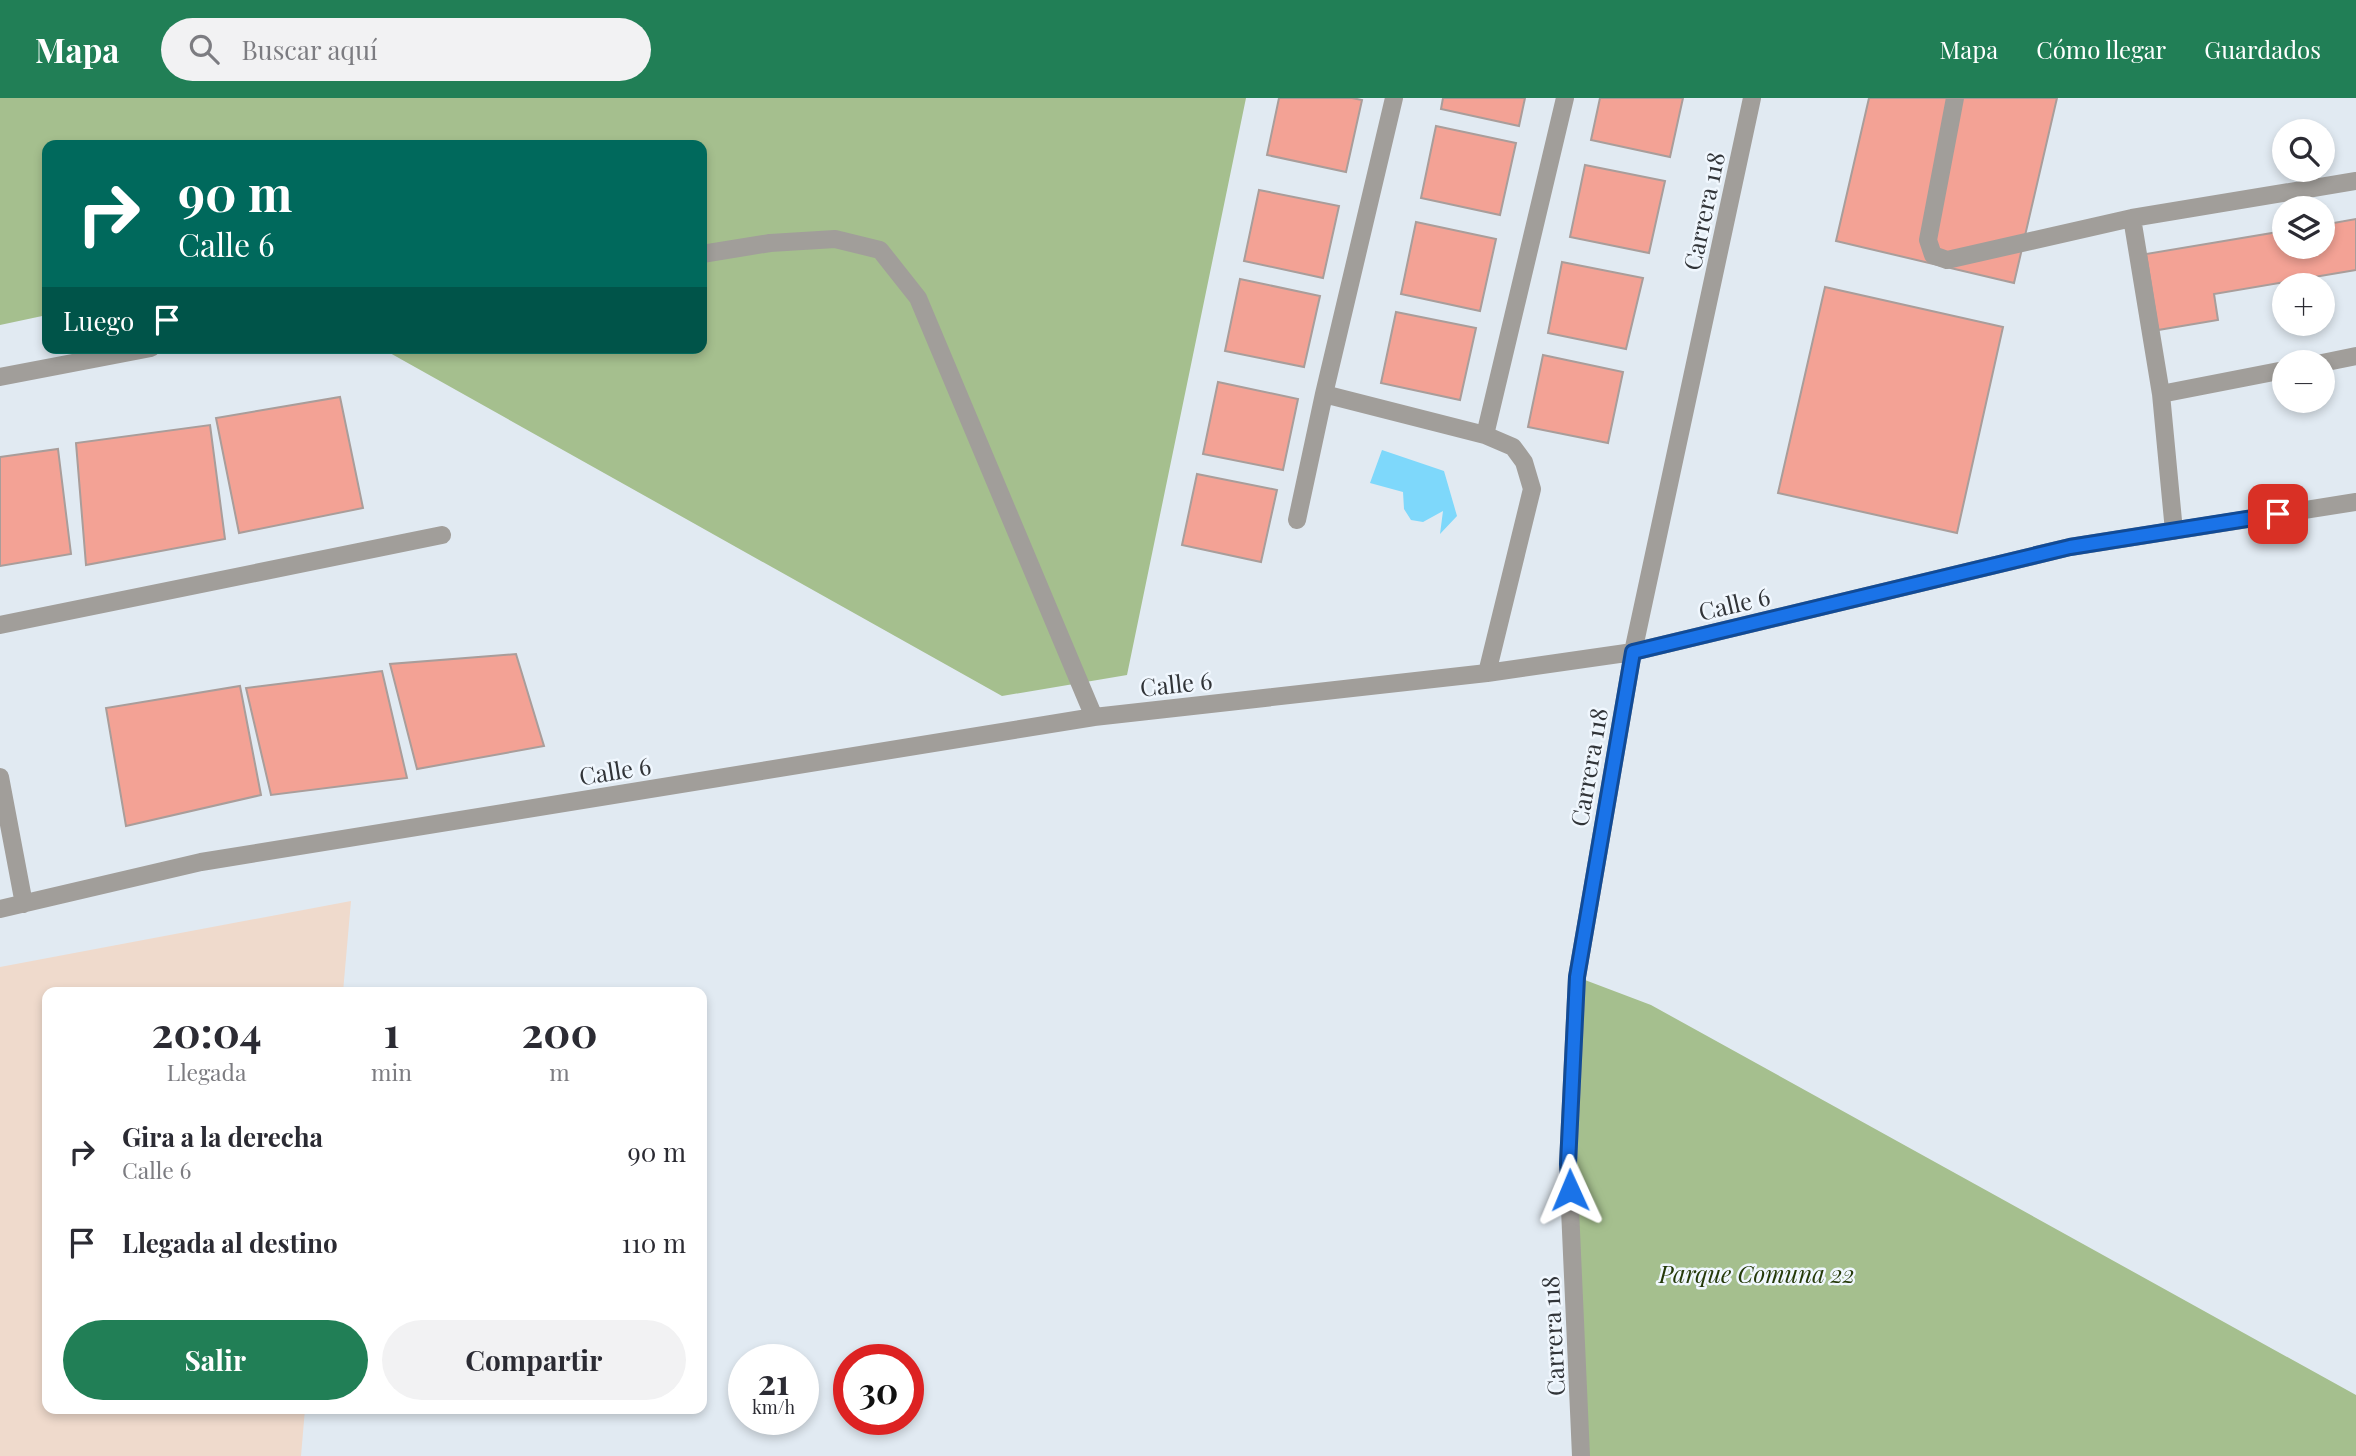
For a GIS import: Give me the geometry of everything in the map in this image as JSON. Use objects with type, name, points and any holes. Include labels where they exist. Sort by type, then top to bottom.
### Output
[{"type":"street","points":[[1297,520],[1394,98]]},
{"type":"street","points":[[1485,435],[1565,98]]},
{"type":"street","name":"Carrera 118","points":[[1581,1456],[1568,1164],[1577,977],[1633,652],[1752,98]]},
{"type":"street","points":[[1955,98],[1928,240],[1933,255],[1947,260],[2132,218],[2356,181]]},
{"type":"street","points":[[2132,218],[2161,394],[2174,531]]},
{"type":"street","points":[[707,253],[770,243],[835,239],[880,250],[897,270],[919,298],[1094,717]]},
{"type":"street","points":[[0,377],[120,354]]},
{"type":"street","points":[[2335,360],[2356,356]]},
{"type":"street","points":[[2161,394],[2272,372]]},
{"type":"street","points":[[1324,394],[1485,435],[1513,447],[1524,462],[1532,489],[1487,673]]},
{"type":"street","name":"Calle 6","points":[[0,909],[201,862],[1094,717],[1487,673],[1633,652],[2070,547],[2356,502]]},
{"type":"street","points":[[0,625],[442,535]]},
{"type":"street","points":[[0,777],[24,904]]},
{"type":"shaded area","points":[[351,901],[343,987],[42,987],[42,1414],[305,1414],[301,1456],[0,1456],[0,967]]},
{"type":"green space","points":[[0,98],[1246,98],[1127,675],[1002,696],[392,354],[707,354],[707,140],[42,140],[42,316],[0,325]]},
{"type":"green space","name":"Parque Comuna 22","points":[[1577,977],[1651,1005],[2356,1395],[2356,1456],[1581,1456],[1568,1164]]},
{"type":"water","points":[[1382,450],[1444,471],[1457,516],[1440,534],[1443,511],[1423,522],[1411,520],[1404,509],[1403,492],[1370,483]]},
{"type":"building","points":[[1279,98],[1362,100],[1346,172],[1267,155]]},
{"type":"building","points":[[1443,98],[1525,98],[1519,126],[1441,109]]},
{"type":"building","points":[[1600,98],[1683,98],[1670,157],[1591,140]]},
{"type":"building","points":[[1869,98],[2057,98],[2014,283],[1836,241]]},
{"type":"building","points":[[1436,126],[1516,143],[1500,215],[1421,198]]},
{"type":"building","points":[[1585,165],[1665,181],[1649,253],[1570,237]]},
{"type":"building","points":[[1259,190],[1339,206],[1323,278],[1244,261]]},
{"type":"building","points":[[2356,219],[2356,270],[2335,274],[2272,273],[2272,284],[2214,294],[2218,320],[2158,330],[2146,254],[2272,233],[2272,259],[2335,259],[2335,223]]},
{"type":"building","points":[[1416,222],[1496,239],[1480,311],[1401,294]]},
{"type":"building","points":[[1562,262],[1643,278],[1626,349],[1548,333]]},
{"type":"building","points":[[1240,279],[1320,296],[1304,367],[1225,351]]},
{"type":"building","points":[[1825,287],[2003,327],[1957,533],[1778,493]]},
{"type":"building","points":[[1396,312],[1476,328],[1460,400],[1381,383]]},
{"type":"building","points":[[1543,355],[1623,372],[1608,443],[1528,427]]},
{"type":"building","points":[[1218,382],[1298,399],[1283,470],[1203,454]]},
{"type":"building","points":[[340,397],[363,508],[239,533],[216,418]]},
{"type":"building","points":[[210,425],[225,539],[86,565],[76,443]]},
{"type":"building","points":[[58,449],[71,554],[0,566],[0,457]]},
{"type":"building","points":[[1197,474],[1277,490],[1261,562],[1182,545]]},
{"type":"building","points":[[516,654],[544,746],[417,769],[390,664]]},
{"type":"building","points":[[382,671],[407,778],[271,795],[246,688]]},
{"type":"building","points":[[240,686],[261,795],[126,826],[106,708]]},
{"type":"route","points":[[1570,1190],[1568,1164],[1577,977],[1633,652],[2070,547],[2278,514]]}]
